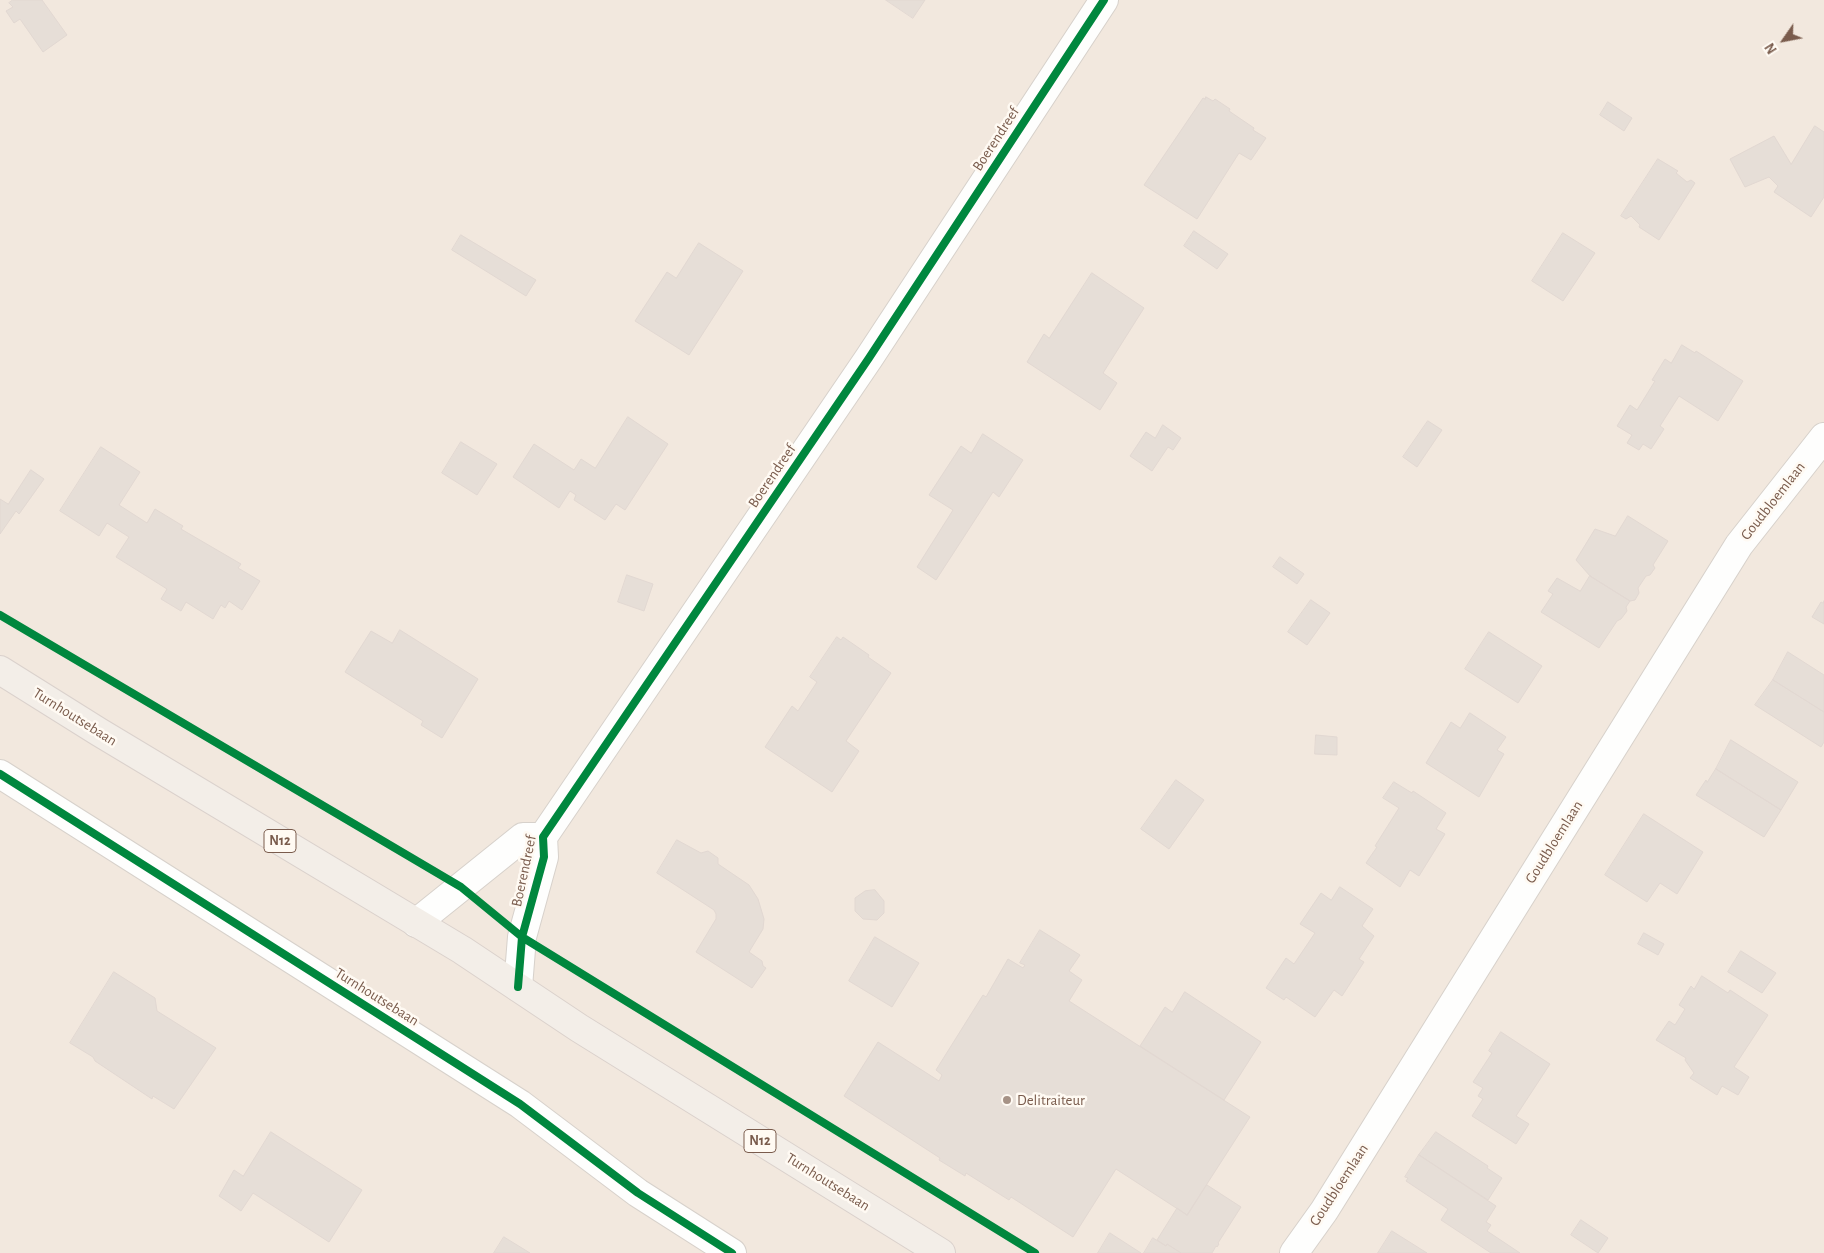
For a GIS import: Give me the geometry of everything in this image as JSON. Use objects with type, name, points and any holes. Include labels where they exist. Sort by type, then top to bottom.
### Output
[{"type":"main road","name":"Turnhoutsebaan","points":[[0,670],[99,732],[462,950],[579,1028],[941,1253]]},
{"type":"street","name":"Boerendreef","points":[[518,987],[522,937],[544,857],[543,837],[869,358],[1104,0]]},
{"type":"street","name":"Goudbloemlaan","points":[[1294,1253],[1324,1211],[1739,545],[1824,437]]},
{"type":"street","name":"Turnhoutsebaan","points":[[0,774],[520,1104],[638,1193],[732,1253]]},
{"type":"street","name":"Boerendreef","points":[[416,922],[523,837],[543,837]]},
{"type":"shaded area","points":[[0,0],[1824,0],[1824,1253],[0,1253]]},
{"type":"building","points":[[13,0],[42,0],[67,35],[43,52],[20,19],[14,23],[6,11],[13,7],[9,3]]},
{"type":"building","points":[[886,0],[925,0],[913,18]]},
{"type":"building","points":[[1206,97],[1213,101],[1215,99],[1230,109],[1229,111],[1266,138],[1251,160],[1239,153],[1197,219],[1144,185],[1203,98],[1205,99]]},
{"type":"building","points":[[1608,102],[1632,118],[1624,131],[1600,115]]},
{"type":"building","points":[[1815,126],[1824,132],[1824,197],[1811,217],[1774,192],[1778,186],[1769,177],[1745,187],[1730,159],[1774,136],[1791,164]]},
{"type":"building","points":[[1658,159],[1678,171],[1676,173],[1687,182],[1691,180],[1695,183],[1659,240],[1639,227],[1640,225],[1631,216],[1626,219],[1621,216]]},
{"type":"building","points":[[1194,231],[1228,254],[1217,269],[1184,246]]},
{"type":"building","points":[[1563,233],[1595,253],[1563,301],[1532,281]]},
{"type":"building","points":[[461,235],[536,280],[526,296],[452,250]]},
{"type":"building","points":[[699,243],[743,271],[689,355],[635,321],[667,272],[676,278]]},
{"type":"building","points":[[1092,273],[1144,308],[1103,373],[1117,383],[1100,410],[1027,362],[1044,334],[1049,338]]},
{"type":"building","points":[[1682,345],[1695,353],[1696,351],[1743,381],[1718,421],[1679,396],[1660,426],[1664,429],[1651,449],[1643,444],[1639,450],[1627,443],[1632,435],[1617,426],[1630,405],[1637,410],[1655,381],[1652,380],[1665,359],[1671,363]]},
{"type":"building","points":[[628,417],[668,444],[625,510],[616,504],[605,520],[574,500],[576,495],[570,491],[559,508],[513,477],[534,444],[574,470],[581,459],[595,468]]},
{"type":"building","points":[[1428,421],[1442,430],[1417,467],[1403,457]]},
{"type":"building","points":[[1163,425],[1181,438],[1173,450],[1168,447],[1152,471],[1130,456],[1146,432],[1155,438]]},
{"type":"building","points":[[983,434],[1023,460],[999,497],[993,492],[936,580],[917,567],[953,510],[929,495],[961,446],[971,453]]},
{"type":"building","points":[[461,442],[497,464],[477,495],[442,473]]},
{"type":"building","points":[[101,447],[140,472],[119,505],[147,523],[155,509],[183,526],[181,529],[241,564],[238,568],[260,581],[242,610],[229,601],[225,608],[221,605],[213,619],[186,602],[181,611],[161,599],[167,589],[116,557],[129,537],[107,523],[99,536],[60,511]]},
{"type":"building","points":[[31,470],[44,479],[19,514],[16,511],[0,534],[0,499],[8,504]]},
{"type":"building","points":[[1628,516],[1668,541],[1653,565],[1655,568],[1650,575],[1646,576],[1638,588],[1639,593],[1635,600],[1630,601],[1590,576],[1576,560],[1595,529],[1615,536]]},
{"type":"building","points":[[1280,557],[1304,574],[1297,584],[1273,567]]},
{"type":"building","points":[[627,575],[653,584],[644,611],[618,602]]},
{"type":"building","points":[[1590,576],[1630,601],[1626,607],[1627,611],[1617,621],[1599,648],[1541,612],[1553,594],[1548,591],[1557,578],[1580,591]]},
{"type":"building","points":[[1311,600],[1330,613],[1307,645],[1288,632]]},
{"type":"building","points":[[1824,601],[1824,624],[1812,617],[1821,602],[1823,603]]},
{"type":"building","points":[[400,630],[478,679],[442,738],[421,725],[423,721],[345,672],[371,631],[392,643]]},
{"type":"building","points":[[1489,632],[1542,666],[1518,703],[1465,669]]},
{"type":"building","points":[[837,637],[841,640],[843,637],[891,673],[846,741],[859,751],[832,792],[765,747],[792,706],[798,711],[817,682],[810,677]]},
{"type":"building","points":[[1788,652],[1824,675],[1824,712],[1773,680]]},
{"type":"building","points":[[1773,680],[1824,712],[1824,742],[1821,747],[1755,705]]},
{"type":"building","points":[[1470,713],[1506,737],[1497,750],[1504,754],[1479,797],[1426,763],[1451,722],[1460,728]]},
{"type":"building","points":[[1316,735],[1337,737],[1337,755],[1315,754]]},
{"type":"building","points":[[1731,740],[1798,782],[1781,810],[1716,769]]},
{"type":"building","points":[[1716,769],[1781,810],[1764,837],[1696,795]]},
{"type":"building","points":[[1176,780],[1204,800],[1169,849],[1141,829]]},
{"type":"building","points":[[1394,782],[1412,793],[1413,791],[1446,813],[1436,829],[1445,834],[1419,876],[1410,870],[1400,887],[1366,863],[1399,808],[1383,798]]},
{"type":"building","points":[[1644,814],[1703,852],[1677,894],[1660,883],[1647,902],[1605,875]]},
{"type":"building","points":[[677,840],[701,853],[708,851],[718,858],[718,864],[749,885],[758,899],[764,919],[763,929],[749,952],[762,961],[763,966],[766,968],[752,988],[696,952],[716,919],[716,914],[714,910],[657,873]]},
{"type":"building","points":[[1340,887],[1373,909],[1362,926],[1374,936],[1359,959],[1364,962],[1342,996],[1334,990],[1315,1017],[1286,997],[1284,1000],[1266,988],[1286,958],[1294,964],[1315,933],[1300,924],[1321,893],[1331,900]]},
{"type":"building","points":[[875,890],[884,901],[884,913],[877,920],[863,919],[855,911],[855,898],[865,891]]},
{"type":"building","points":[[1040,930],[1080,955],[1069,971],[1082,980],[1069,1001],[1250,1117],[1187,1215],[1116,1169],[1073,1237],[1011,1197],[1009,1200],[966,1173],[965,1176],[939,1160],[940,1158],[844,1096],[878,1042],[939,1081],[942,1075],[936,1070],[983,995],[986,997],[1008,959],[1023,968],[1025,965],[1020,963]]},
{"type":"building","points":[[1644,933],[1664,944],[1658,955],[1638,944]]},
{"type":"building","points":[[875,937],[919,963],[892,1007],[849,981]]},
{"type":"building","points":[[1741,951],[1776,973],[1762,993],[1728,972]]},
{"type":"building","points":[[114,972],[155,998],[157,1011],[216,1048],[174,1109],[153,1096],[152,1099],[70,1043]]},
{"type":"building","points":[[1702,976],[1728,993],[1730,990],[1768,1015],[1734,1067],[1749,1077],[1738,1095],[1722,1086],[1717,1095],[1690,1078],[1694,1073],[1685,1060],[1686,1058],[1656,1040],[1669,1021],[1675,1025],[1685,1009],[1679,1005],[1691,986],[1694,989]]},
{"type":"building","points":[[1185,992],[1261,1042],[1224,1100],[1140,1046],[1165,1007],[1172,1012]]},
{"type":"building","points":[[1501,1032],[1550,1064],[1516,1116],[1529,1124],[1516,1144],[1472,1116],[1483,1099],[1478,1096],[1483,1088],[1473,1082],[1492,1053],[1489,1051]]},
{"type":"building","points":[[271,1132],[362,1190],[329,1242],[253,1193],[241,1211],[219,1196],[234,1170],[243,1176]]},
{"type":"building","points":[[1436,1132],[1488,1166],[1487,1168],[1502,1178],[1488,1200],[1419,1155]]},
{"type":"building","points":[[1419,1155],[1496,1206],[1486,1222],[1491,1225],[1487,1231],[1520,1253],[1491,1253],[1441,1220],[1448,1209],[1406,1181],[1408,1178],[1405,1177]]},
{"type":"building","points":[[1207,1185],[1241,1207],[1212,1253],[1181,1253],[1157,1240],[1177,1208],[1187,1215]]},
{"type":"building","points":[[1581,1220],[1608,1238],[1598,1253],[1571,1235]]},
{"type":"building","points":[[1392,1231],[1427,1253],[1378,1253]]},
{"type":"building","points":[[1110,1233],[1141,1253],[1098,1253]]},
{"type":"building","points":[[504,1237],[530,1253],[494,1253]]},
{"type":"building","points":[[1153,1238],[1166,1246],[1167,1244],[1181,1253],[1144,1253]]},
{"type":"cycle path","points":[[518,987],[522,937],[544,857],[543,837],[869,358],[1104,0]]},
{"type":"cycle path","points":[[0,615],[461,887],[522,937],[1035,1253]]},
{"type":"cycle path","points":[[0,774],[520,1104],[638,1193],[732,1253]]},
{"type":"place","name":"Delitraiteur","points":[[1007,1100]]}]
